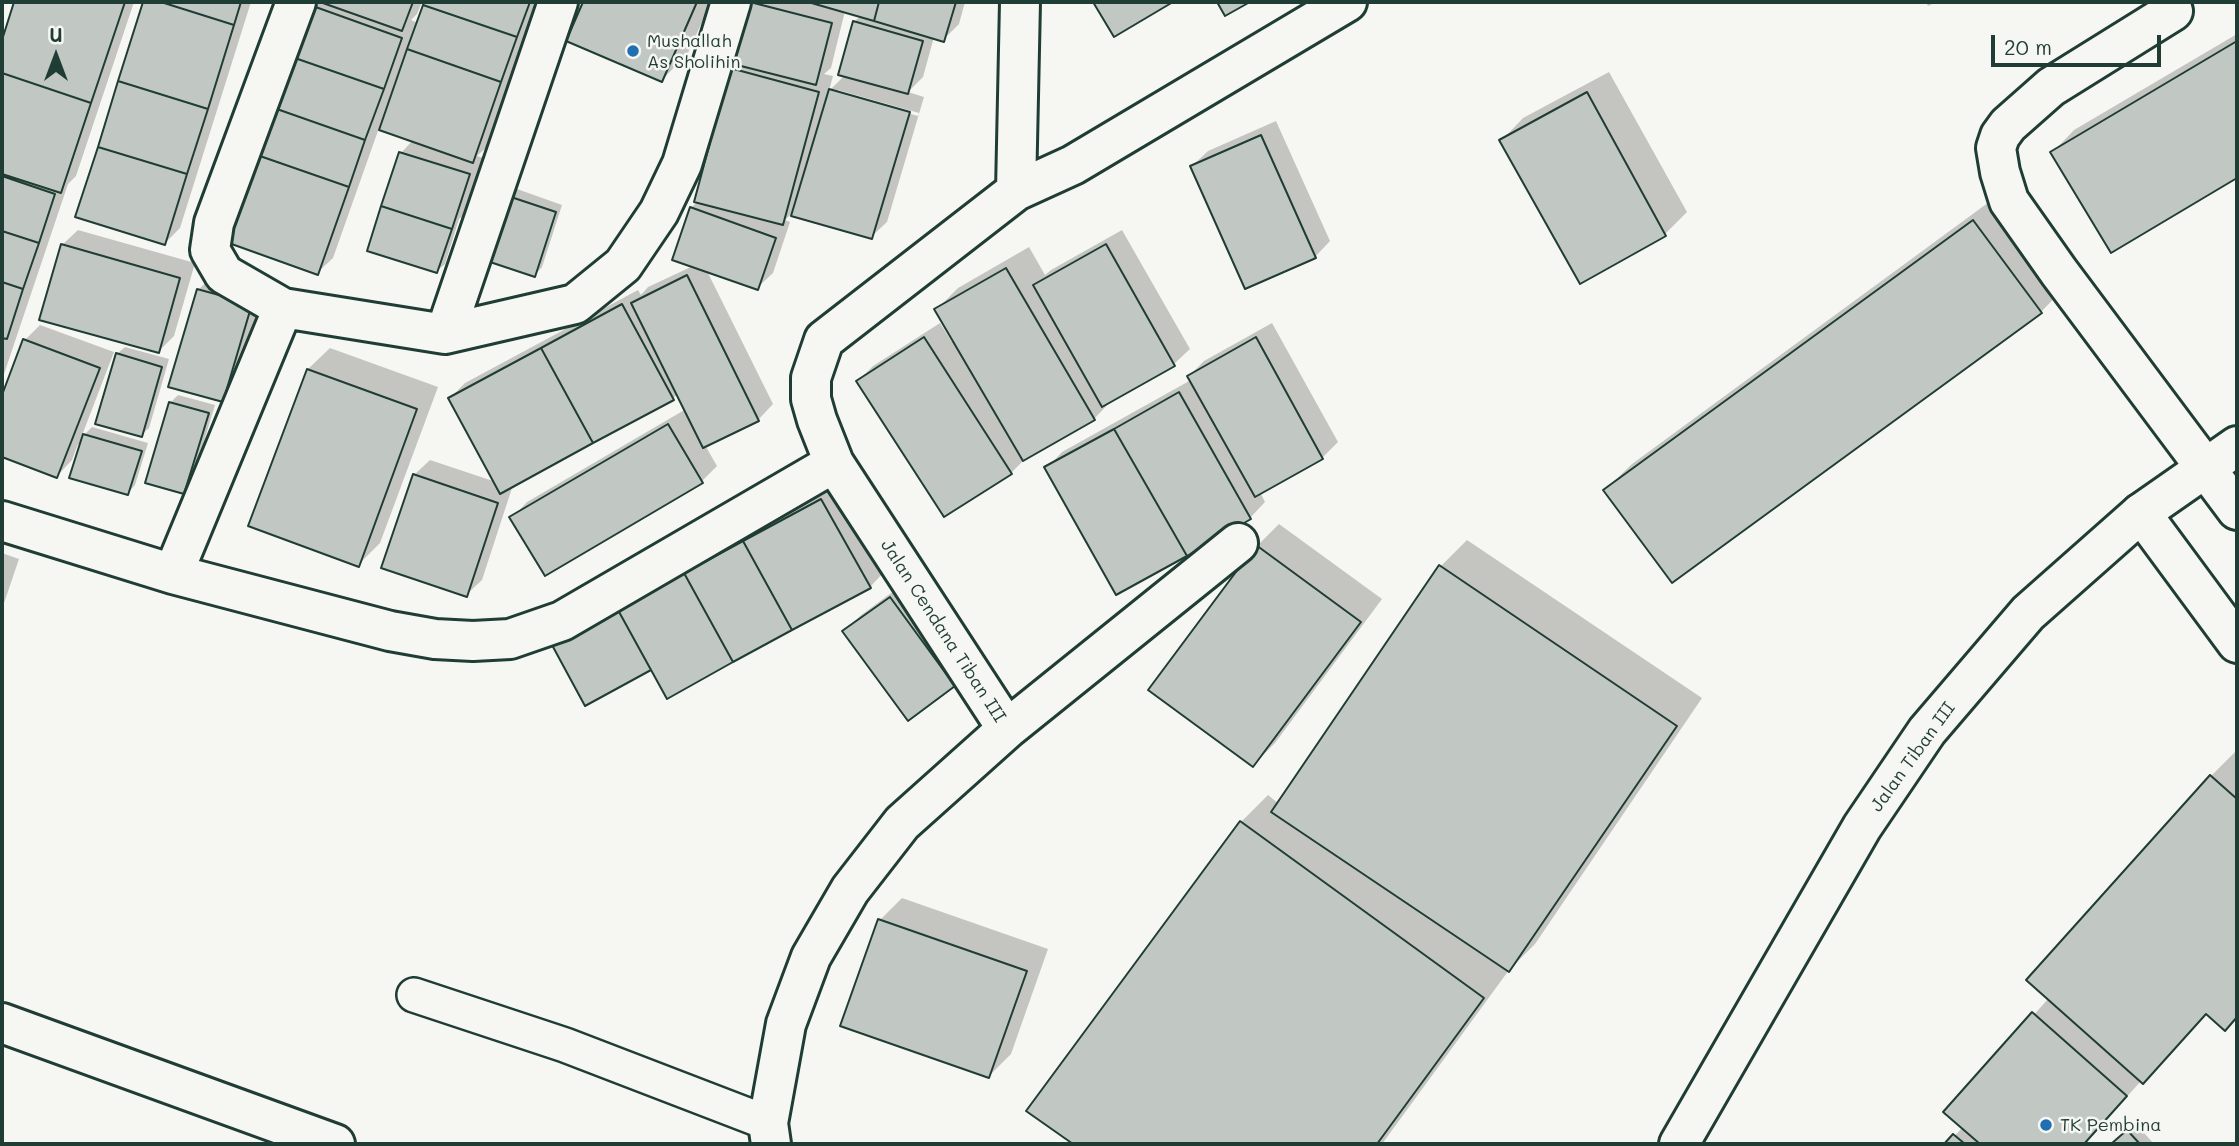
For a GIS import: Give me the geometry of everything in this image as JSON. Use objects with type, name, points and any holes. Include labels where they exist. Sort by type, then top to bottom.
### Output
[{"type":"street","points":[[296,2],[214,223],[210,250],[224,274],[283,308],[445,334],[575,304],[623,265],[659,212],[682,164],[732,2]]},
{"type":"street","points":[[445,334],[558,2]]},
{"type":"street","points":[[1016,191],[1020,2]]},
{"type":"street","name":"Jalan Cendana Tiban III","points":[[770,1134],[786,1024],[811,957],[850,890],[902,823],[1007,729],[834,463],[811,399],[811,378],[824,340],[1016,191],[1073,165],[1347,2]]},
{"type":"street","points":[[2173,12],[2051,87],[2008,125],[1996,148],[2009,201],[2237,510]]},
{"type":"street","points":[[173,574],[283,308]]},
{"type":"street","name":"Jalan Tiban III","points":[[1679,1144],[1862,827],[1927,731],[2028,614],[2141,513],[2237,446]]},
{"type":"street","points":[[2,522],[173,574],[390,631],[435,639],[510,639],[562,621],[834,463]]},
{"type":"street","points":[[2141,513],[2237,643]]},
{"type":"street","points":[[1007,729],[1238,543]]},
{"type":"street","points":[[2,1023],[335,1144]]},
{"type":"lane","points":[[414,995],[565,1045],[770,1134]]},
{"type":"building","points":[[14,2],[125,2],[91,103],[2,73],[2,40]]},
{"type":"building","points":[[143,2],[161,2],[234,25],[208,109],[118,81]]},
{"type":"building","points":[[161,2],[241,2],[234,25]]},
{"type":"building","points":[[320,2],[413,2],[402,31]]},
{"type":"building","points":[[424,2],[530,2],[517,37],[423,5]]},
{"type":"building","name":"Mushallah As Sholihin","points":[[583,2],[697,2],[662,82],[566,41]]},
{"type":"building","points":[[750,2],[832,23],[816,85],[733,64]]},
{"type":"building","points":[[808,2],[879,2],[874,21]]},
{"type":"building","points":[[879,2],[956,2],[944,42],[874,21]]},
{"type":"building","points":[[1093,2],[1173,2],[1114,37]]},
{"type":"building","points":[[1217,2],[1250,2],[1225,16]]},
{"type":"building","points":[[310,5],[402,38],[384,89],[292,57]]},
{"type":"building","points":[[423,5],[517,37],[501,82],[407,49]]},
{"type":"building","points":[[853,21],[923,41],[908,94],[838,75]]},
{"type":"building","points":[[2237,41],[2237,178],[2111,253],[2050,152]]},
{"type":"building","points":[[407,49],[501,82],[473,163],[379,130]]},
{"type":"building","points":[[292,57],[384,89],[365,140],[274,108]]},
{"type":"building","points":[[730,68],[819,92],[783,225],[694,202]]},
{"type":"building","points":[[2,73],[91,103],[61,193],[2,174]]},
{"type":"building","points":[[118,81],[208,109],[187,174],[98,147]]},
{"type":"building","points":[[829,89],[910,112],[872,239],[791,216]]},
{"type":"building","points":[[1587,92],[1666,236],[1580,284],[1499,140]]},
{"type":"building","points":[[274,108],[365,140],[349,187],[257,155]]},
{"type":"building","points":[[1261,135],[1316,258],[1245,289],[1190,166]]},
{"type":"building","points":[[98,147],[187,174],[165,245],[75,217]]},
{"type":"building","points":[[399,152],[470,174],[452,229],[381,206]]},
{"type":"building","points":[[257,155],[349,187],[318,275],[226,242]]},
{"type":"building","points":[[2,176],[55,194],[39,243],[2,231]]},
{"type":"building","points":[[508,196],[556,212],[535,277],[487,261]]},
{"type":"building","points":[[381,206],[452,229],[437,273],[367,251]]},
{"type":"building","points":[[690,207],[776,238],[758,290],[672,260]]},
{"type":"building","points":[[1973,220],[2042,313],[1672,583],[1603,490]]},
{"type":"building","points":[[2,231],[39,243],[23,289],[2,282]]},
{"type":"building","points":[[61,244],[180,278],[159,353],[39,320]]},
{"type":"building","points":[[1106,244],[1175,366],[1102,407],[1033,285]]},
{"type":"building","points":[[1006,268],[1095,420],[1023,461],[934,309]]},
{"type":"building","points":[[687,275],[759,421],[703,448],[631,303]]},
{"type":"building","points":[[2,282],[23,289],[7,339],[2,338]]},
{"type":"building","points":[[197,289],[252,304],[223,402],[168,387]]},
{"type":"building","points":[[622,304],[674,400],[593,443],[541,348]]},
{"type":"building","points":[[924,337],[1012,474],[944,517],[856,381]]},
{"type":"building","points":[[1256,337],[1323,459],[1255,497],[1187,376]]},
{"type":"building","points":[[23,339],[100,368],[57,478],[2,457],[2,395]]},
{"type":"building","points":[[541,348],[593,443],[500,494],[448,398]]},
{"type":"building","points":[[116,353],[162,367],[142,437],[95,424]]},
{"type":"building","points":[[307,369],[417,409],[359,567],[248,526]]},
{"type":"building","points":[[1179,392],[1251,519],[1187,556],[1114,429]]},
{"type":"building","points":[[169,402],[209,413],[184,494],[145,483]]},
{"type":"building","points":[[668,424],[703,483],[545,576],[509,517]]},
{"type":"building","points":[[1114,429],[1187,556],[1116,595],[1044,467]]},
{"type":"building","points":[[83,434],[142,451],[128,495],[69,478]]},
{"type":"building","points":[[413,474],[498,503],[467,597],[381,568]]},
{"type":"building","points":[[821,499],[871,588],[792,630],[743,541]]},
{"type":"building","points":[[743,541],[792,630],[733,662],[684,573]]},
{"type":"building","points":[[1256,545],[1361,622],[1253,767],[1148,690]]},
{"type":"building","points":[[1439,565],[1677,726],[1509,972],[1271,812]]},
{"type":"building","points":[[684,573],[733,662],[667,699],[618,610]]},
{"type":"building","points":[[890,597],[955,686],[908,721],[842,631]]},
{"type":"building","points":[[618,610],[651,670],[585,706],[552,645]]},
{"type":"building","points":[[2210,775],[2237,799],[2237,1017],[2225,1031],[2206,1014],[2143,1084],[2026,980]]},
{"type":"building","points":[[1240,821],[1484,998],[1377,1144],[1073,1144],[1026,1111]]},
{"type":"building","points":[[878,919],[1027,971],[989,1078],[840,1026]]},
{"type":"building","name":"TK Pembina","points":[[2032,1012],[2127,1096],[2084,1144],[1980,1144],[1943,1112]]},
{"type":"building","points":[[2127,1130],[2140,1144],[2111,1144]]},
{"type":"building","points":[[1953,1134],[1965,1144],[1944,1144]]},
{"type":"place","name":"Mushallah As Sholihin","points":[[633,51]]},
{"type":"place","name":"TK Pembina","points":[[2046,1125]]}]
